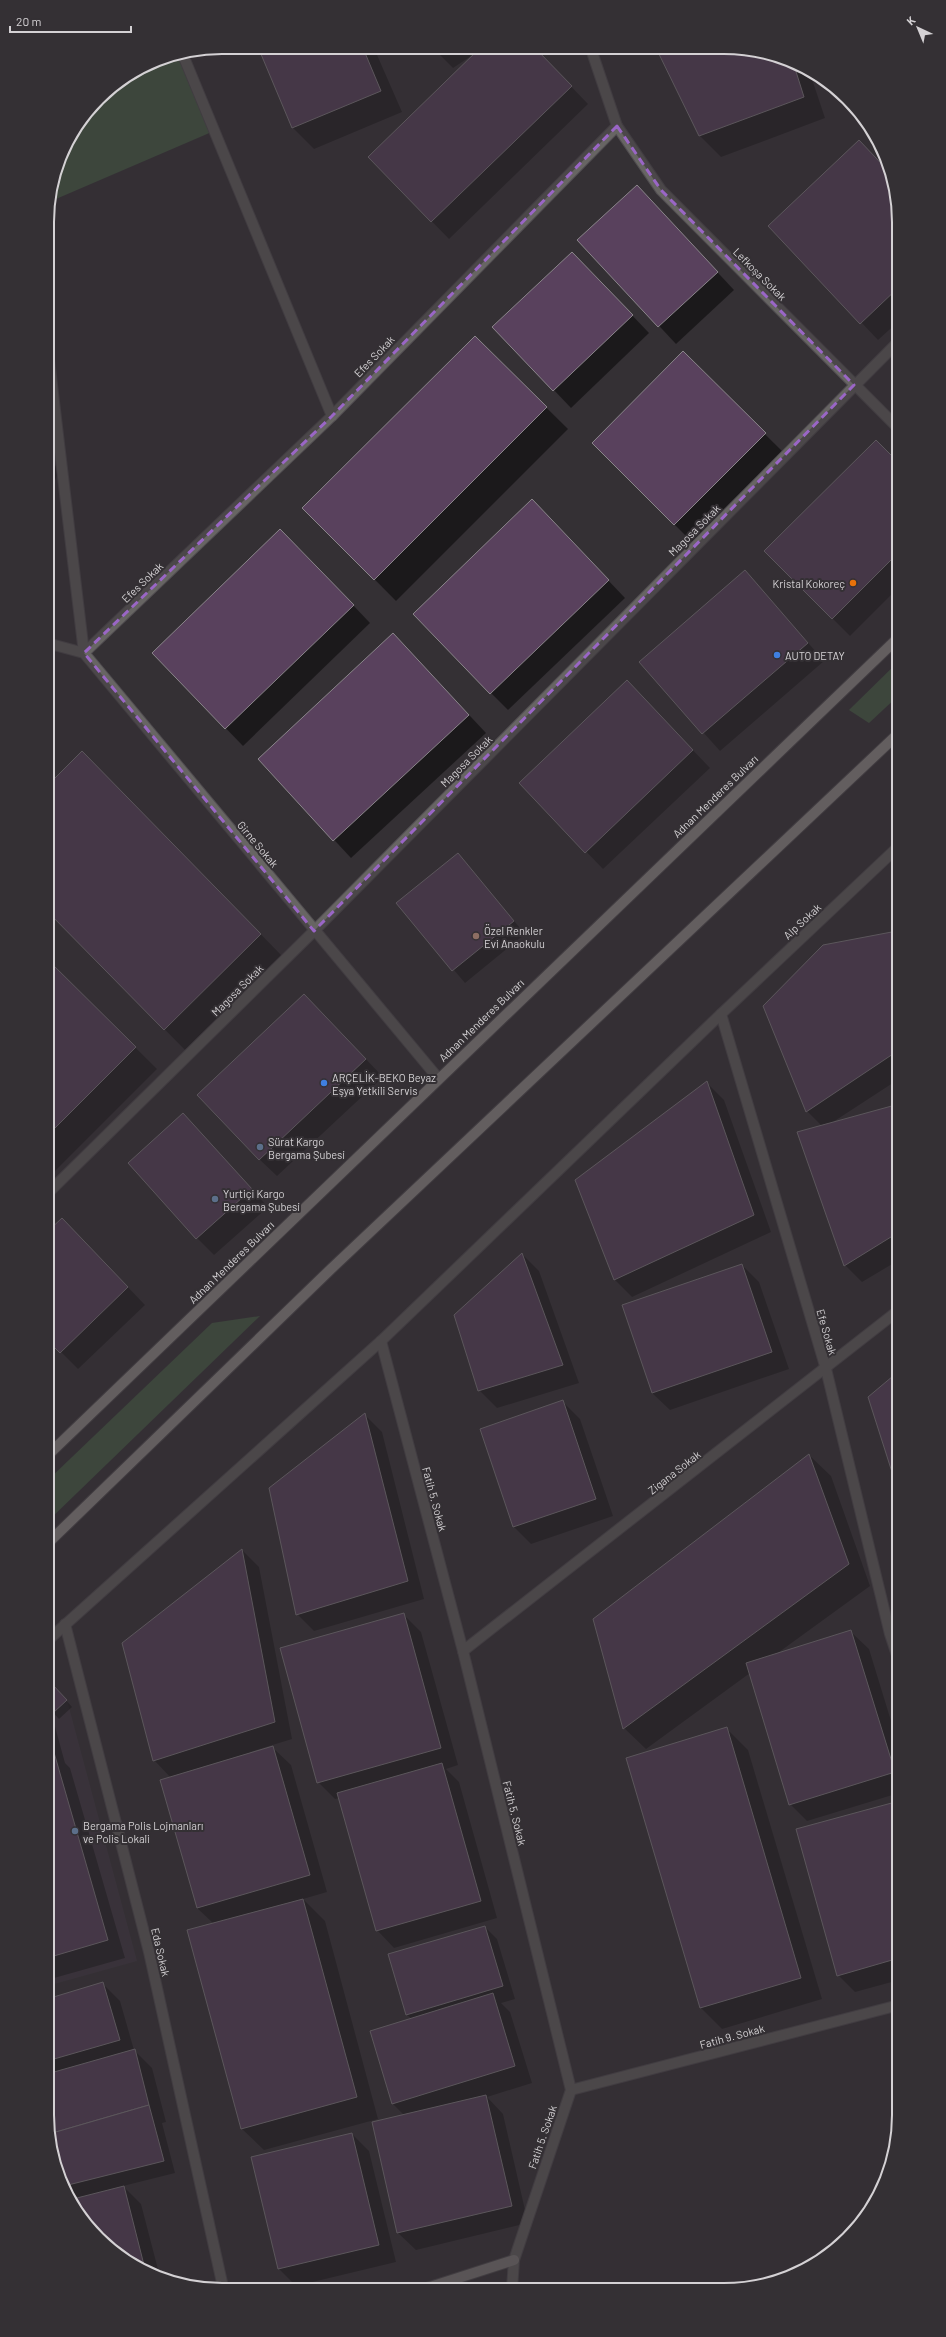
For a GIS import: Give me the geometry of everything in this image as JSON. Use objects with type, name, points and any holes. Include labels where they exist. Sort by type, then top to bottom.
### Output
[{"type":"main road","name":"Adnan Menderes Bulvarı","points":[[54,1449],[438,1078],[892,644]]},
{"type":"main road","points":[[54,1537],[332,1268],[892,740]]},
{"type":"street","points":[[593,54],[617,126]]},
{"type":"street","points":[[184,58],[332,416]]},
{"type":"street","name":"Lefkoşa Sokak","points":[[617,126],[661,190],[892,422]]},
{"type":"street","name":"Efes Sokak","points":[[84,653],[332,416],[617,126]]},
{"type":"street","name":"Magosa Sokak","points":[[54,1187],[314,931],[892,348]]},
{"type":"street","points":[[54,402],[84,653],[54,645]]},
{"type":"street","name":"Girne Sokak","points":[[84,653],[438,1078]]},
{"type":"street","name":"Alp Sokak","points":[[54,1635],[381,1341],[721,1014],[892,853]]},
{"type":"street","name":"Efe Sokak","points":[[721,1014],[826,1369],[892,1639]]},
{"type":"street","name":"Zigana Sokak","points":[[463,1651],[826,1369],[892,1316]]},
{"type":"street","name":"Fatih 5. Sokak","points":[[381,1341],[463,1651],[571,2090],[514,2260],[512,2283]]},
{"type":"street","name":"Eda Sokak","points":[[66,1624],[149,1952],[222,2283]]},
{"type":"street","name":"Fatih 9. Sokak","points":[[571,2090],[892,2007]]},
{"type":"street","points":[[443,2283],[514,2260]]},
{"type":"highlighted area","points":[[617,126],[661,190],[854,385],[314,931],[84,653],[332,416]]},
{"type":"shaded area","name":"Bergama Polis Lojmanları ve Polis Lokali","points":[[54,1686],[67,1700],[137,1961],[54,1984]]},
{"type":"green space","points":[[184,58],[214,131],[55,199],[67,157],[82,128],[103,103],[128,82],[147,71]]},
{"type":"green space","points":[[892,668],[892,702],[869,723],[849,710]]},
{"type":"green space","points":[[260,1316],[54,1515],[54,1474],[212,1323]]},
{"type":"building","points":[[261,54],[366,54],[381,91],[292,128]]},
{"type":"building","points":[[474,54],[541,54],[572,86],[431,222],[368,157]]},
{"type":"building","points":[[659,54],[746,55],[768,60],[795,70],[804,97],[699,136]]},
{"type":"building","points":[[859,140],[881,164],[889,189],[892,211],[892,294],[860,324],[768,226]]},
{"type":"building","points":[[637,185],[718,272],[658,327],[577,240]]},
{"type":"building","points":[[572,252],[633,315],[553,391],[492,327]]},
{"type":"building","points":[[475,336],[547,407],[374,580],[302,508]]},
{"type":"building","points":[[683,351],[766,433],[674,525],[592,443]]},
{"type":"building","points":[[876,440],[892,456],[892,559],[832,619],[764,551]]},
{"type":"building","points":[[532,499],[609,580],[490,694],[413,614]]},
{"type":"building","points":[[280,529],[354,605],[225,729],[152,653]]},
{"type":"building","points":[[745,570],[808,643],[702,734],[639,662]]},
{"type":"building","points":[[393,633],[469,715],[333,841],[258,759]]},
{"type":"building","points":[[627,680],[693,750],[585,853],[519,783]]},
{"type":"building","points":[[82,751],[261,934],[164,1030],[54,918],[54,779]]},
{"type":"building","points":[[458,853],[514,921],[452,971],[396,903]]},
{"type":"building","points":[[892,932],[892,1055],[806,1112],[763,1006],[823,945]]},
{"type":"building","points":[[54,966],[136,1047],[54,1129]]},
{"type":"building","points":[[304,994],[366,1059],[259,1160],[197,1095]]},
{"type":"building","points":[[707,1081],[754,1215],[614,1280],[575,1180]]},
{"type":"building","points":[[892,1106],[892,1236],[844,1266],[797,1132]]},
{"type":"building","points":[[183,1113],[252,1189],[196,1239],[128,1163]]},
{"type":"building","points":[[62,1218],[128,1287],[60,1353],[54,1347],[54,1225]]},
{"type":"building","points":[[522,1253],[563,1365],[478,1391],[454,1315]]},
{"type":"building","points":[[742,1264],[772,1352],[652,1393],[622,1305]]},
{"type":"building","points":[[892,1377],[892,1472],[868,1397]]},
{"type":"building","points":[[563,1400],[596,1499],[513,1527],[480,1429]]},
{"type":"building","points":[[365,1413],[408,1581],[296,1615],[269,1488]]},
{"type":"building","points":[[809,1454],[849,1564],[623,1729],[593,1619]]},
{"type":"building","points":[[242,1549],[275,1722],[153,1761],[122,1643]]},
{"type":"building","points":[[404,1613],[441,1748],[317,1783],[280,1648]]},
{"type":"building","points":[[851,1630],[892,1762],[892,1773],[789,1805],[746,1663]]},
{"type":"building","points":[[54,1686],[67,1700],[54,1712]]},
{"type":"building","points":[[727,1727],[801,1978],[700,2008],[626,1758]]},
{"type":"building","points":[[273,1746],[310,1875],[197,1908],[160,1780]]},
{"type":"building","points":[[54,1752],[108,1940],[54,1956]]},
{"type":"building","points":[[442,1763],[481,1901],[376,1931],[337,1793]]},
{"type":"building","points":[[892,1803],[892,1960],[837,1976],[796,1829]]},
{"type":"building","points":[[303,1899],[357,2097],[241,2129],[187,1930]]},
{"type":"building","points":[[485,1926],[503,1986],[406,2015],[388,1954]]},
{"type":"building","points":[[103,1982],[120,2040],[54,2059],[54,1997]]},
{"type":"building","points":[[493,1993],[515,2066],[392,2104],[370,2031]]},
{"type":"building","points":[[135,2049],[149,2105],[55,2132],[54,2072]]},
{"type":"building","points":[[486,2095],[512,2206],[397,2233],[372,2122]]},
{"type":"building","points":[[149,2105],[164,2161],[69,2185],[60,2159],[55,2132]]},
{"type":"building","points":[[352,2133],[379,2245],[278,2269],[251,2157]]},
{"type":"building","points":[[124,2186],[144,2264],[128,2255],[103,2234],[82,2209],[76,2198]]},
{"type":"place","name":"Kristal Kokoreç","points":[[853,583]]},
{"type":"place","name":"AUTO DETAY","points":[[777,655]]},
{"type":"place","name":"Özel Renkler Evi Anaokulu","points":[[476,936]]},
{"type":"place","name":"ARÇELİK-BEKO Beyaz Eşya Yetkili Servis","points":[[324,1083]]},
{"type":"place","name":"Sürat Kargo Bergama Şubesi","points":[[260,1147]]},
{"type":"place","name":"Yurtiçi Kargo Bergama Şubesi","points":[[215,1199]]},
{"type":"place","name":"Bergama Polis Lojmanları ve Polis Lokali","points":[[75,1831]]}]
